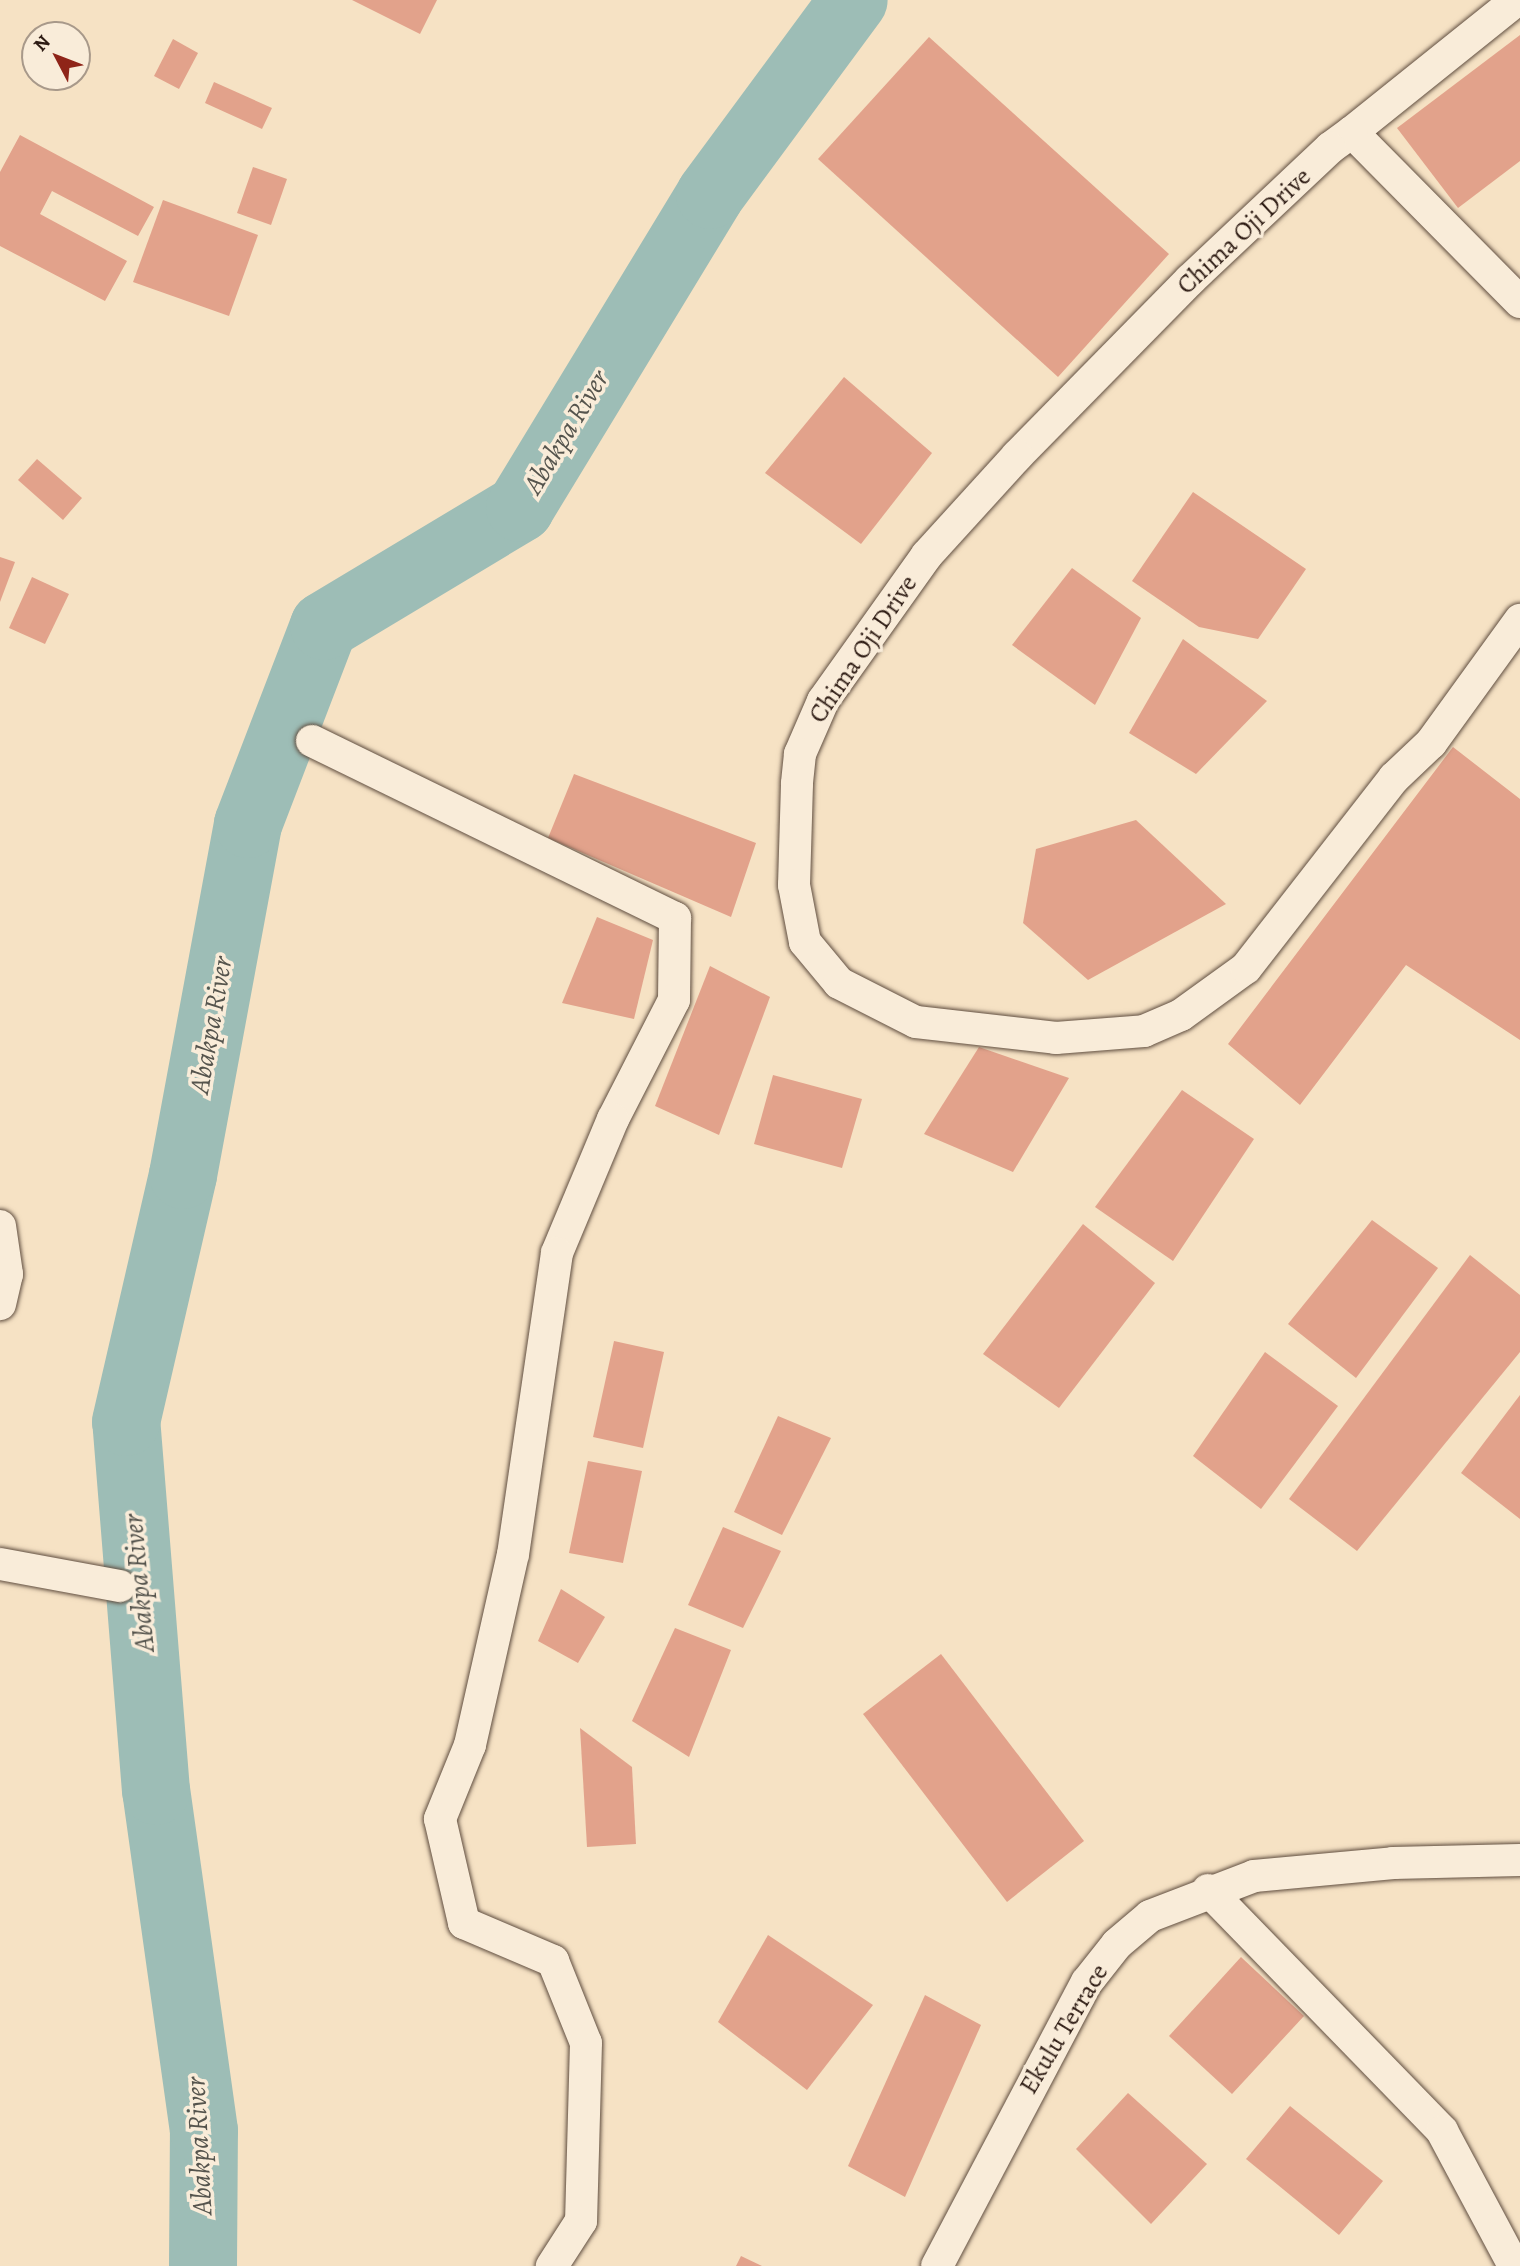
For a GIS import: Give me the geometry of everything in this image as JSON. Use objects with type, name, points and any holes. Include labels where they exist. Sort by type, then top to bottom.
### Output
[{"type":"street","name":"Chima Oji Drive","points":[[1517,0],[1352,132],[1190,280],[1017,456],[927,555],[823,701],[800,754],[794,886],[805,942],[839,983],[916,1022],[1056,1038],[1144,1031],[1181,1015],[1246,968],[1394,778],[1431,743],[1520,620]]},
{"type":"street","points":[[1352,132],[1520,302]]},
{"type":"street","points":[[312,741],[675,918],[674,1000],[613,1119],[556,1253],[513,1554],[470,1745],[440,1819],[464,1923],[553,1961],[586,2043],[581,2221],[552,2266]]},
{"type":"street","points":[[0,1226],[7,1274],[0,1304]]},
{"type":"street","points":[[0,1564],[120,1586]]},
{"type":"street","name":"Ekulu Terrace","points":[[937,2266],[1087,1982],[1117,1944],[1150,1916],[1208,1890],[1254,1877],[1323,1869],[1520,1860]]},
{"type":"street","points":[[1208,1890],[1442,2131],[1514,2266]]},
{"type":"building","points":[[352,0],[437,0],[420,34]]},
{"type":"building","points":[[1520,35],[1520,161],[1458,208],[1397,128]]},
{"type":"building","points":[[929,37],[1169,254],[1058,377],[818,159]]},
{"type":"building","points":[[173,39],[198,53],[179,89],[154,76]]},
{"type":"building","points":[[214,82],[272,108],[262,129],[205,103]]},
{"type":"building","points":[[20,135],[154,207],[138,236],[52,191],[40,214],[127,261],[105,301],[0,246],[0,172]]},
{"type":"building","points":[[253,167],[287,179],[271,225],[237,213]]},
{"type":"building","points":[[163,200],[258,235],[229,316],[133,282]]},
{"type":"building","points":[[844,377],[932,453],[861,544],[765,473]]},
{"type":"building","points":[[37,459],[82,498],[63,520],[18,480]]},
{"type":"building","points":[[1193,492],[1306,569],[1258,639],[1199,627],[1132,581]]},
{"type":"building","points":[[0,557],[15,562],[0,602]]},
{"type":"building","points":[[1072,568],[1141,618],[1095,705],[1012,645]]},
{"type":"building","points":[[32,577],[69,594],[45,644],[9,628]]},
{"type":"building","points":[[1183,639],[1267,701],[1196,774],[1129,733]]},
{"type":"building","points":[[1453,747],[1520,799],[1520,1040],[1406,965],[1300,1105],[1228,1044]]},
{"type":"building","points":[[574,774],[756,843],[731,917],[548,838]]},
{"type":"building","points":[[1136,820],[1226,904],[1088,980],[1023,923],[1036,849]]},
{"type":"building","points":[[597,917],[653,940],[634,1019],[562,1003]]},
{"type":"building","points":[[710,966],[770,997],[719,1135],[655,1106]]},
{"type":"building","points":[[979,1047],[1069,1078],[1013,1172],[924,1134]]},
{"type":"building","points":[[773,1075],[862,1099],[842,1168],[754,1144]]},
{"type":"building","points":[[1182,1090],[1254,1139],[1173,1261],[1095,1207]]},
{"type":"building","points":[[1372,1220],[1438,1268],[1356,1378],[1288,1324]]},
{"type":"building","points":[[1083,1224],[1155,1283],[1059,1408],[983,1354]]},
{"type":"building","points":[[1470,1255],[1520,1295],[1520,1352],[1357,1551],[1289,1499]]},
{"type":"building","points":[[614,1341],[664,1352],[643,1448],[593,1437]]},
{"type":"building","points":[[1265,1352],[1338,1406],[1261,1509],[1193,1456]]},
{"type":"building","points":[[1520,1395],[1520,1519],[1461,1473]]},
{"type":"building","points":[[778,1416],[831,1438],[782,1535],[734,1512]]},
{"type":"building","points":[[588,1461],[642,1471],[623,1563],[569,1553]]},
{"type":"building","points":[[723,1527],[781,1551],[743,1628],[688,1605]]},
{"type":"building","points":[[561,1589],[605,1617],[578,1663],[538,1641]]},
{"type":"building","points":[[675,1628],[731,1650],[689,1757],[632,1721]]},
{"type":"building","points":[[941,1654],[1084,1841],[1007,1902],[863,1714]]},
{"type":"building","points":[[580,1728],[632,1767],[636,1844],[587,1847]]},
{"type":"building","points":[[768,1935],[873,2005],[807,2090],[718,2022]]},
{"type":"building","points":[[1241,1957],[1304,2016],[1232,2094],[1169,2036]]},
{"type":"building","points":[[925,1995],[981,2025],[905,2197],[848,2166]]},
{"type":"building","points":[[1128,2093],[1207,2164],[1151,2224],[1076,2149]]},
{"type":"building","points":[[1290,2106],[1383,2181],[1339,2235],[1246,2159]]},
{"type":"building","points":[[741,2256],[762,2266],[736,2266]]},
{"type":"waterway","name":"Abakpa River","points":[[203,2266],[204,2131],[156,1791],[126,1422],[183,1175],[248,824],[324,626],[520,508],[710,195],[854,0]]}]
